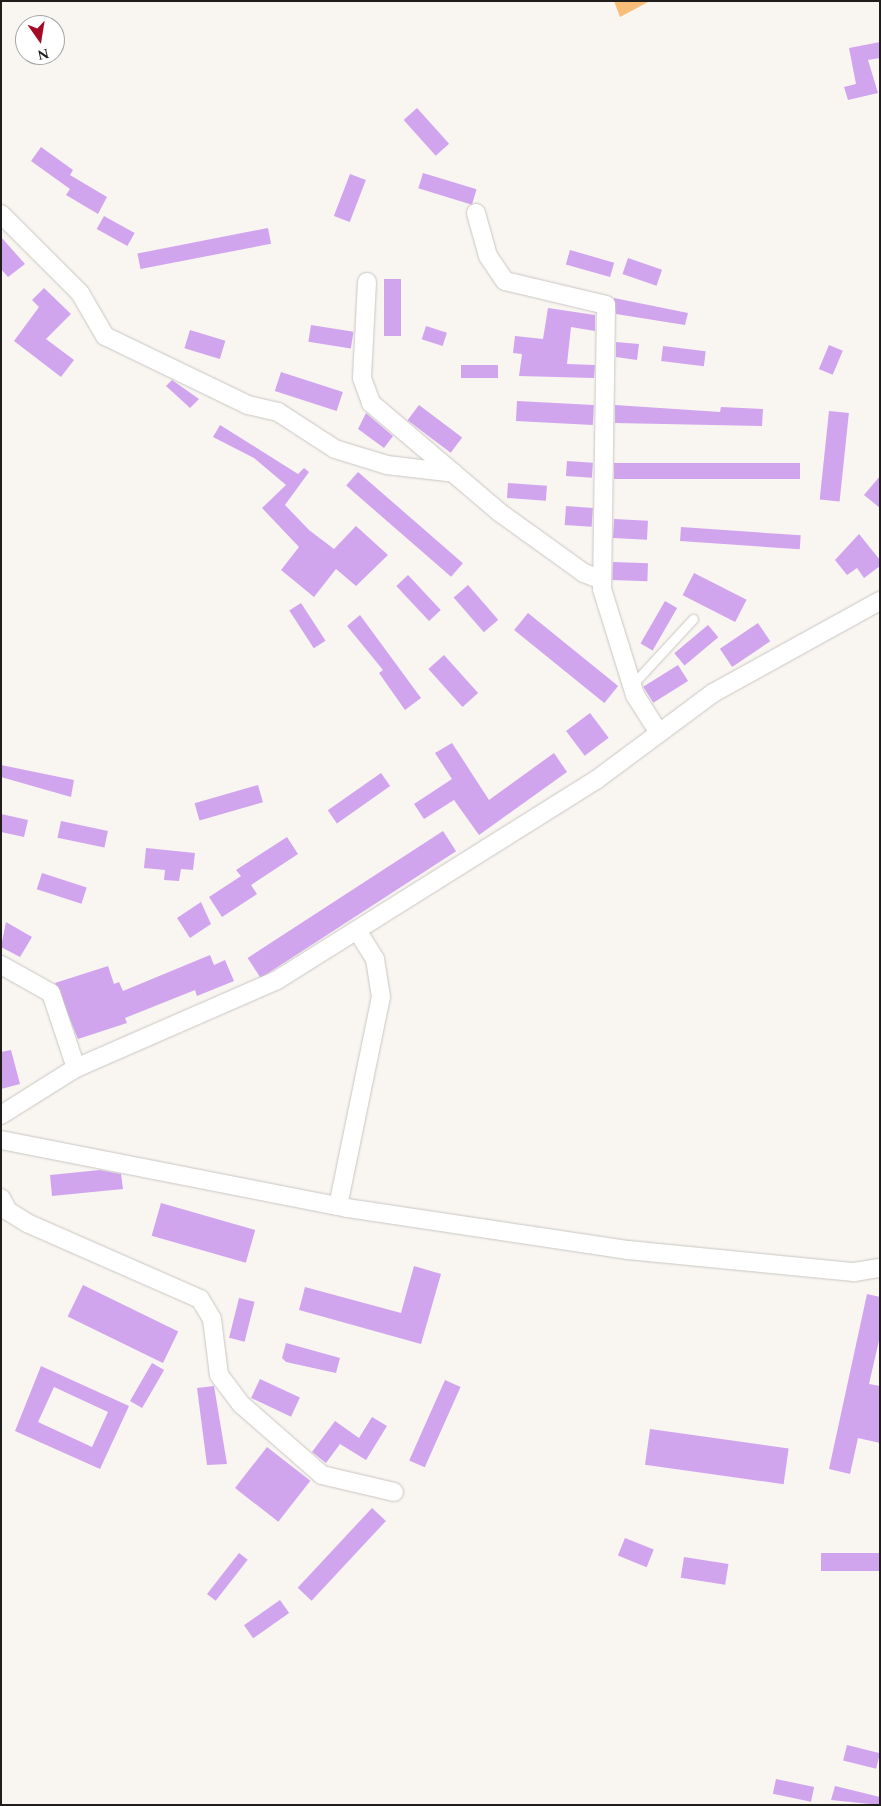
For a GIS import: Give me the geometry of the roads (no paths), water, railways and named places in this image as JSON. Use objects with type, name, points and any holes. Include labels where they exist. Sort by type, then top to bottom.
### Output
[{"type":"street","points":[[476,213],[488,256],[505,281],[606,305],[601,365],[606,428],[602,580],[632,685],[659,733]]},
{"type":"street","points":[[1,214],[80,293],[105,336],[248,405],[278,412],[335,449],[387,465],[454,473]]},
{"type":"street","points":[[367,282],[364,393],[401,432],[569,562],[602,580]]},
{"type":"street","points":[[1,1115],[76,1068],[277,980],[596,780],[713,693],[880,602]]},
{"type":"street","points":[[338,1206],[381,998],[375,959],[357,930]]},
{"type":"street","points":[[1,965],[51,992],[76,1068]]},
{"type":"street","points":[[1,1140],[338,1206],[628,1250],[854,1272],[880,1268]]},
{"type":"street","points":[[1,1198],[8,1211],[27,1223],[200,1298],[212,1319],[218,1375],[242,1405],[322,1475],[394,1492]]},
{"type":"lane","points":[[632,685],[693,619]]}]
